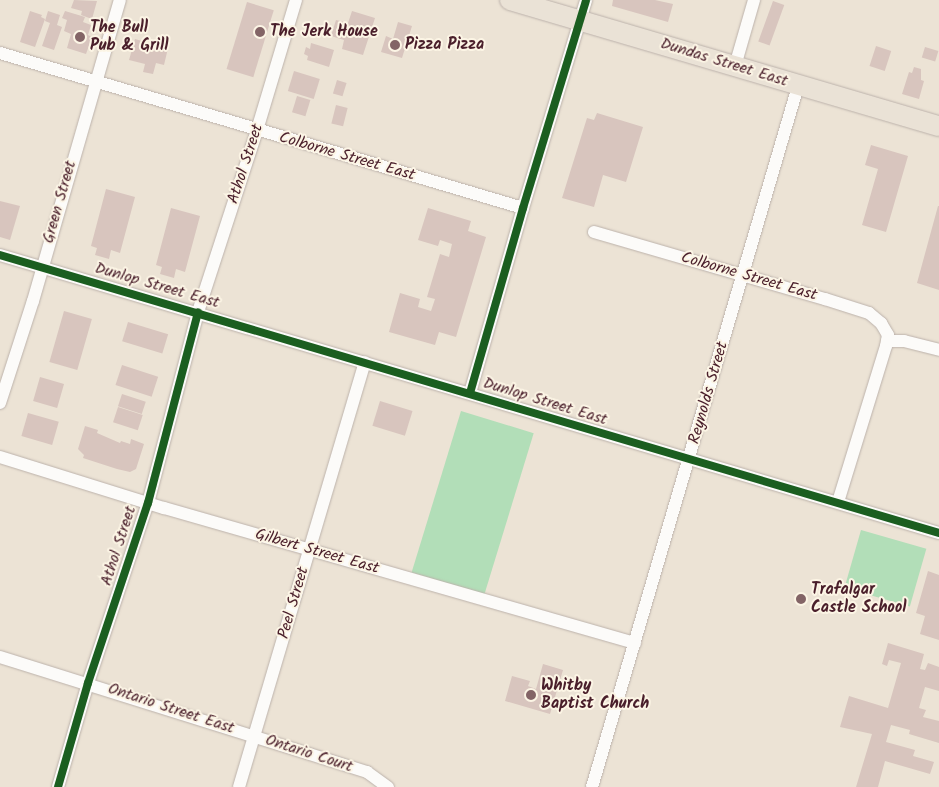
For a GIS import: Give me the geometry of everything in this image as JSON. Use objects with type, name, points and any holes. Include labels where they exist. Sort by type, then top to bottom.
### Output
[{"type":"main road","name":"Dundas Street East","points":[[510,0],[939,126]]},
{"type":"street","name":"Green Street","points":[[0,403],[120,0]]},
{"type":"street","name":"Athol Street","points":[[58,787],[88,683],[148,503],[198,312],[257,130],[296,0]]},
{"type":"street","points":[[470,393],[523,208],[586,0]]},
{"type":"street","points":[[735,66],[754,0]]},
{"type":"street","name":"Colborne Street East","points":[[0,53],[523,208]]},
{"type":"street","name":"Reynolds Street","points":[[592,787],[690,459],[798,86]]},
{"type":"street","name":"Colborne Street East","points":[[594,232],[743,274],[869,313],[882,322],[888,334],[887,341]]},
{"type":"street","name":"Dunlop Street East","points":[[0,255],[198,312],[939,533]]},
{"type":"street","points":[[838,502],[887,341],[904,341],[939,350]]},
{"type":"street","name":"Peel Street","points":[[239,787],[256,736],[365,362]]},
{"type":"street","name":"Gilbert Street East","points":[[0,457],[148,503],[635,643]]},
{"type":"street","name":"Ontario Street East","points":[[0,657],[256,736]]},
{"type":"street","name":"Ontario Court","points":[[256,736],[367,772],[388,787]]},
{"type":"green space","points":[[461,411],[534,433],[484,595],[412,573]]},
{"type":"green space","points":[[861,530],[926,549],[910,606],[844,588]]},
{"type":"building","points":[[74,0],[97,1],[92,19],[81,15],[82,11],[71,8]]},
{"type":"building","points":[[613,0],[655,0],[673,4],[668,22],[612,6]]},
{"type":"building","points":[[773,1],[784,5],[770,46],[758,41]]},
{"type":"building","points":[[247,2],[274,10],[253,77],[227,69]]},
{"type":"building","points":[[30,11],[42,15],[41,17],[45,19],[35,47],[20,42]]},
{"type":"building","points":[[48,11],[60,15],[57,25],[62,27],[54,50],[42,46],[50,23],[45,21]]},
{"type":"building","points":[[65,11],[85,17],[83,22],[91,25],[88,35],[92,37],[86,54],[67,48],[71,34],[64,31],[67,20],[62,18]]},
{"type":"building","points":[[352,11],[375,18],[363,55],[342,49],[344,40],[331,36],[336,20],[348,23]]},
{"type":"building","name":"Pizza Pizza","points":[[398,22],[412,26],[402,58],[381,52],[386,36],[393,39]]},
{"type":"building","points":[[135,39],[156,45],[157,40],[169,44],[164,65],[156,63],[153,74],[143,72],[145,64],[129,60]]},
{"type":"building","points":[[311,43],[334,50],[329,67],[307,60],[308,56],[304,54],[306,47],[310,49]]},
{"type":"building","points":[[876,46],[891,51],[885,71],[870,66]]},
{"type":"building","points":[[925,47],[938,51],[935,62],[922,58]]},
{"type":"building","points":[[914,67],[921,69],[921,80],[924,81],[919,99],[902,94],[909,72],[912,73]]},
{"type":"building","points":[[294,71],[320,79],[314,99],[288,91]]},
{"type":"building","points":[[337,80],[347,83],[342,96],[333,93]]},
{"type":"building","points":[[297,96],[310,100],[305,116],[292,112]]},
{"type":"building","points":[[336,105],[348,108],[343,126],[331,123]]},
{"type":"building","points":[[597,113],[643,127],[626,182],[603,175],[594,207],[562,198],[587,118],[594,120]]},
{"type":"building","points":[[871,145],[908,156],[886,232],[862,225],[878,169],[865,165]]},
{"type":"building","points":[[106,189],[135,197],[120,253],[111,250],[109,259],[95,255],[97,248],[91,246]]},
{"type":"building","points":[[0,201],[20,206],[10,240],[0,237]]},
{"type":"building","points":[[939,206],[939,290],[917,283]]},
{"type":"building","points":[[171,208],[200,216],[185,272],[176,269],[174,278],[160,274],[162,267],[156,265]]},
{"type":"building","points":[[428,208],[471,221],[468,231],[486,237],[456,337],[439,332],[435,345],[389,332],[400,293],[420,299],[418,307],[431,311],[435,299],[427,297],[440,254],[449,257],[452,244],[440,240],[438,246],[418,240]]},
{"type":"building","points":[[64,311],[92,319],[77,370],[49,362]]},
{"type":"building","points":[[128,322],[168,334],[162,353],[122,341]]},
{"type":"building","points":[[122,365],[158,377],[152,397],[116,385]]},
{"type":"building","points":[[40,377],[64,384],[57,408],[33,401]]},
{"type":"building","points":[[122,394],[146,402],[142,414],[118,406]]},
{"type":"building","points":[[380,401],[413,411],[405,436],[372,426]]},
{"type":"building","points":[[118,407],[143,415],[138,430],[113,422]]},
{"type":"building","points":[[28,413],[59,422],[52,445],[21,436]]},
{"type":"building","points":[[85,426],[98,430],[97,433],[120,443],[121,441],[130,444],[131,439],[144,444],[136,469],[130,472],[83,458],[84,455],[78,449]]},
{"type":"building","points":[[928,571],[939,575],[939,640],[920,634],[925,616],[916,613]]},
{"type":"building","points":[[888,643],[924,654],[920,669],[925,670],[928,663],[939,667],[939,691],[925,687],[919,708],[926,710],[923,717],[939,721],[939,743],[909,734],[910,730],[891,725],[886,742],[915,750],[913,756],[934,762],[930,774],[885,761],[878,787],[856,787],[872,734],[840,727],[849,696],[888,708],[901,663],[889,660],[887,666],[882,664]]},
{"type":"building","name":"Whitby Baptist Church","points":[[543,664],[563,670],[550,714],[505,701],[512,676],[530,681],[528,686],[536,689]]},
{"type":"cycle path","points":[[470,393],[523,208],[586,0]]},
{"type":"cycle path","points":[[0,255],[939,533]]},
{"type":"cycle path","points":[[58,787],[88,683],[148,503],[198,312]]},
{"type":"place","name":"The Jerk House","points":[[260,32]]},
{"type":"place","name":"The Bull Pub & Grill","points":[[80,37]]},
{"type":"place","name":"Pizza Pizza","points":[[395,45]]},
{"type":"place","name":"Trafalgar Castle School","points":[[801,599]]},
{"type":"place","name":"Whitby Baptist Church","points":[[531,695]]}]
